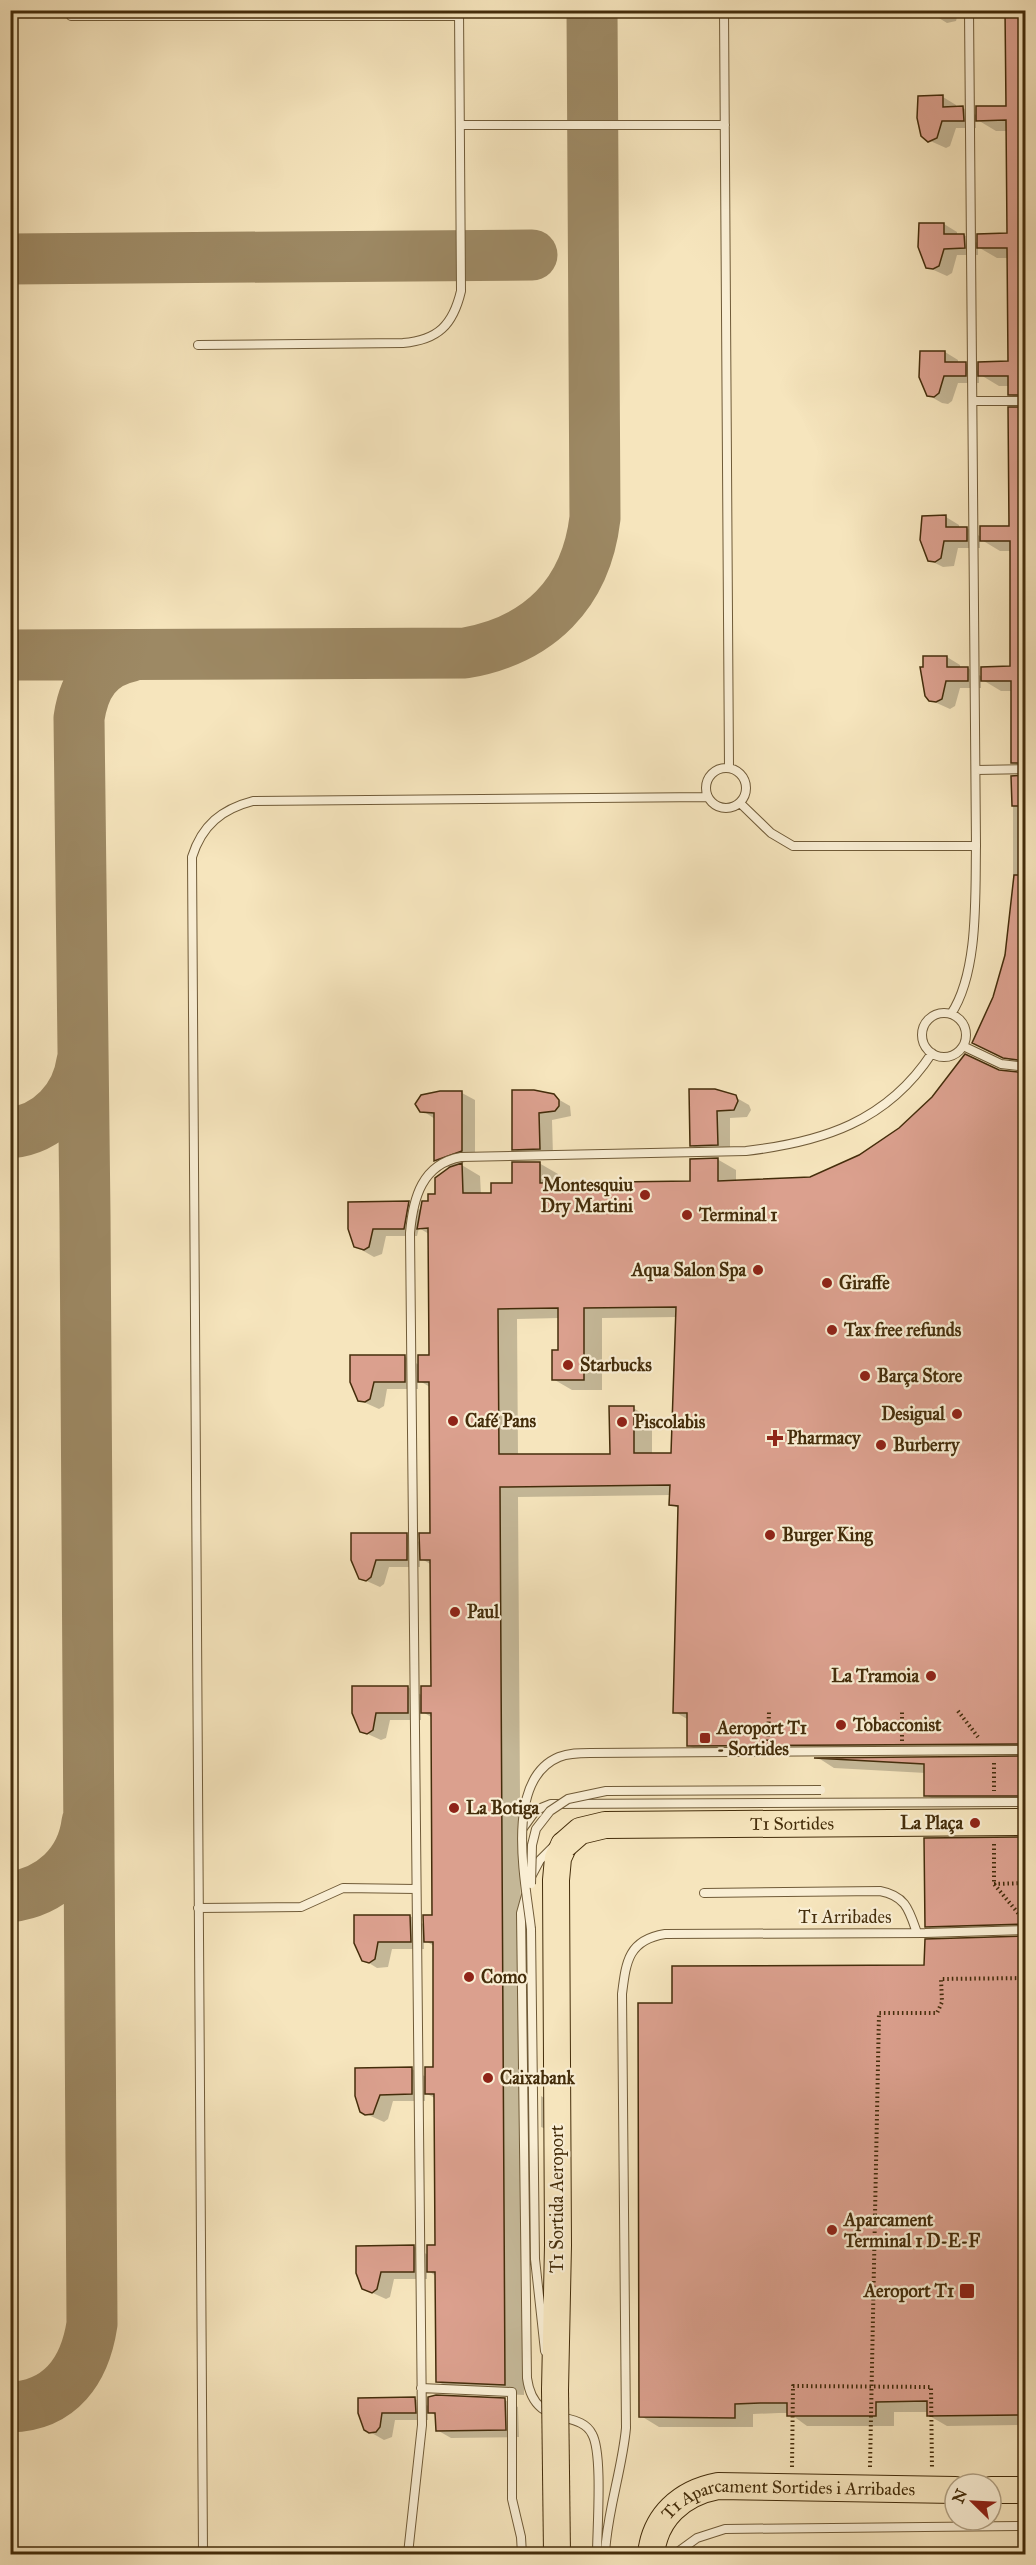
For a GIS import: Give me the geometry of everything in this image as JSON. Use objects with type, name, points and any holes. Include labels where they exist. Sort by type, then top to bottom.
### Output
[{"type":"main road","name":"T1 Sortides","points":[[564,1845],[580,1831],[605,1825],[1026,1822]]},
{"type":"main road","name":"T1 Sortida Aeroport","points":[[557,2554],[556,1880],[558,1858],[564,1845]]},
{"type":"main road","name":"T1 Aparcament Sortides i Arribades","points":[[651,2554],[657,2529],[666,2514],[683,2499],[703,2489],[718,2486],[943,2490]]},
{"type":"main road","points":[[1003,2490],[1026,2490]]},
{"type":"lane","points":[[724,10],[729,768]]},
{"type":"lane","points":[[951,1014],[967,970],[975,927],[976,770],[969,10]]},
{"type":"lane","points":[[70,16],[459,13],[461,291],[456,311],[436,334],[421,342],[198,345]]},
{"type":"lane","points":[[460,125],[725,125]]},
{"type":"lane","points":[[973,401],[1026,401]]},
{"type":"lane","points":[[203,2554],[191,879],[195,847],[208,825],[217,817],[237,805],[253,801],[708,797],[722,808],[741,803],[746,794],[745,780],[740,773],[729,768],[716,771],[707,783],[708,797]]},
{"type":"lane","points":[[976,770],[1026,769]]},
{"type":"lane","points":[[741,803],[771,833],[793,846],[976,846]]},
{"type":"lane","points":[[936,1014],[951,1014],[963,1023],[966,1034],[963,1046],[952,1055],[943,1056],[932,1053],[923,1042],[924,1027],[936,1014]]},
{"type":"lane","points":[[963,1046],[1001,1064],[1026,1067]]},
{"type":"lane","points":[[408,2554],[422,2425],[410,1233],[419,1187],[437,1165],[461,1157],[746,1151],[792,1145],[824,1137],[860,1120],[891,1099],[932,1053]]},
{"type":"lane","points":[[555,2390],[546,2361],[535,2259],[531,1929],[527,1845],[522,1818],[529,1794],[543,1768],[556,1758],[568,1754],[590,1753],[1026,1750]]},
{"type":"lane","points":[[527,1845],[550,1811],[562,1802],[583,1795],[606,1791],[821,1790]]},
{"type":"lane","points":[[597,2554],[596,2451],[593,2434],[582,2424],[554,2416],[538,2405],[532,2398],[527,2378],[521,1913],[523,1828],[536,1810],[551,1804],[1026,1802]]},
{"type":"lane","points":[[521,1913],[534,1870],[548,1851],[568,1839],[601,1837]]},
{"type":"lane","points":[[198,1908],[301,1907],[343,1888],[416,1889]]},
{"type":"lane","points":[[704,1893],[880,1891],[895,1894],[907,1906],[918,1933]]},
{"type":"lane","name":"T1 Arribades","points":[[605,2554],[608,2518],[621,2465],[626,2428],[622,1994],[628,1962],[634,1949],[641,1941],[665,1934],[918,1933],[1026,1930]]},
{"type":"lane","points":[[421,2388],[512,2392],[512,2499],[522,2554]]},
{"type":"lane","points":[[675,2554],[697,2538],[725,2529],[1026,2526]]},
{"type":"path","points":[[902,1711],[902,1750]]},
{"type":"path","points":[[958,1711],[980,1739]]},
{"type":"path","points":[[768,1751],[769,1712]]},
{"type":"path","points":[[994,1884],[1026,1883]]},
{"type":"path","points":[[871,2467],[879,2013],[937,2013],[942,2002],[941,1979],[1026,1978]]},
{"type":"path","points":[[792,2466],[793,2386],[931,2387],[931,2467]]},
{"type":"building","points":[[1005,10],[1026,10],[1026,395],[1008,395],[1008,376],[978,376],[978,362],[1008,361],[1007,248],[977,248],[977,234],[1007,233],[1006,120],[976,121],[976,106],[1006,106]]},
{"type":"building","points":[[943,95],[943,107],[963,106],[964,121],[942,121],[937,138],[928,142],[921,136],[917,118],[918,96]]},
{"type":"building","points":[[919,223],[944,223],[944,234],[964,234],[965,248],[944,249],[939,266],[933,269],[926,268],[918,247]]},
{"type":"building","points":[[920,351],[945,351],[945,362],[966,362],[966,376],[944,376],[939,393],[934,397],[927,396],[919,377]]},
{"type":"building","points":[[1008,407],[1026,407],[1026,763],[1011,763],[1011,681],[981,681],[981,667],[1010,666],[1010,541],[980,541],[980,526],[1009,526]]},
{"type":"building","points":[[946,515],[946,527],[967,527],[967,541],[944,541],[941,558],[935,562],[928,561],[920,540],[922,516]]},
{"type":"building","points":[[923,656],[947,656],[947,667],[968,667],[968,681],[946,681],[942,699],[936,702],[929,701],[925,696],[920,667],[923,667]]},
{"type":"building","points":[[1026,775],[1026,806],[1012,806],[1011,776]]},
{"type":"building","points":[[1014,875],[1026,875],[1026,1061],[1003,1058],[972,1043],[993,997],[1005,955]]},
{"type":"building","name":"Terminal 1","points":[[965,1054],[999,1070],[1026,1073],[1026,1744],[687,1746],[687,1713],[673,1713],[678,1506],[669,1505],[670,1485],[500,1487],[505,2385],[436,2382],[435,2272],[427,2272],[427,2245],[435,2245],[434,2094],[425,2094],[425,2067],[433,2067],[433,1942],[424,1942],[423,1915],[432,1915],[431,1713],[421,1713],[421,1686],[431,1686],[430,1560],[420,1560],[419,1533],[430,1533],[429,1382],[418,1382],[418,1355],[429,1355],[428,1228],[417,1229],[422,1201],[428,1201],[428,1194],[435,1194],[435,1178],[450,1167],[462,1163],[463,1193],[491,1193],[491,1183],[512,1183],[512,1162],[540,1162],[540,1183],[690,1181],[690,1159],[718,1158],[718,1181],[810,1177],[859,1155],[899,1128],[932,1097]],"holes":[[[676,1307],[671,1453],[634,1453],[634,1406],[609,1406],[610,1454],[499,1454],[498,1309],[558,1308],[558,1350],[552,1350],[552,1380],[584,1380],[584,1308]]]},
{"type":"building","points":[[689,1089],[715,1089],[736,1095],[738,1101],[734,1110],[717,1111],[718,1145],[690,1146]]},
{"type":"building","points":[[512,1090],[534,1090],[554,1094],[559,1100],[559,1106],[555,1111],[539,1113],[540,1149],[512,1150]]},
{"type":"building","points":[[440,1091],[462,1091],[462,1151],[434,1161],[434,1113],[420,1112],[415,1104],[421,1095]]},
{"type":"building","points":[[409,1201],[404,1229],[373,1229],[369,1247],[364,1250],[354,1247],[348,1229],[348,1202]]},
{"type":"building","points":[[350,1355],[405,1355],[405,1382],[374,1382],[370,1399],[365,1402],[358,1401],[350,1382]]},
{"type":"building","points":[[351,1533],[407,1533],[407,1560],[376,1560],[371,1577],[366,1581],[359,1579],[351,1560]]},
{"type":"building","points":[[352,1686],[408,1686],[408,1713],[376,1713],[373,1730],[367,1734],[360,1732],[352,1713]]},
{"type":"building","points":[[1026,1756],[1026,1796],[924,1796],[924,1764],[814,1758]]},
{"type":"building","points":[[1026,1837],[1026,1924],[925,1927],[924,1838]]},
{"type":"building","points":[[354,1915],[410,1915],[411,1942],[378,1942],[375,1959],[369,1963],[362,1961],[354,1943]]},
{"type":"building","name":"Aparcament Terminal 1 D-E-F","points":[[1026,1936],[1026,2415],[927,2416],[927,2401],[876,2402],[876,2416],[787,2416],[787,2403],[760,2403],[735,2404],[735,2418],[639,2417],[638,2003],[672,2003],[672,1966],[924,1965],[925,1939]]},
{"type":"building","points":[[412,2067],[412,2094],[380,2095],[373,2114],[365,2115],[360,2112],[355,2096],[355,2068]]},
{"type":"building","points":[[414,2245],[414,2272],[381,2272],[377,2289],[372,2293],[362,2289],[356,2273],[356,2246]]},
{"type":"building","points":[[436,2395],[505,2398],[506,2430],[436,2431],[435,2413],[428,2413],[428,2397]]},
{"type":"building","points":[[415,2397],[416,2413],[382,2413],[380,2427],[376,2432],[369,2433],[364,2430],[358,2413],[358,2398]]},
{"type":"taxiway","points":[[10,655],[465,653],[491,647],[515,637],[536,625],[554,609],[569,591],[581,569],[590,545],[595,518],[592,10]]},
{"type":"taxiway","points":[[10,259],[532,255]]},
{"type":"taxiway","points":[[10,2407],[43,2400],[57,2392],[67,2382],[83,2356],[92,2324],[85,1215],[79,718],[85,695],[95,677],[110,664],[132,656]]},
{"type":"taxiway","points":[[10,1133],[37,1125],[59,1109],[74,1087],[82,1061]]},
{"type":"taxiway","points":[[10,1897],[39,1889],[62,1873],[79,1850],[87,1822]]},
{"type":"place","name":"Montesquiu Dry Martini","points":[[645,1195]]},
{"type":"place","name":"Terminal 1","points":[[687,1215]]},
{"type":"place","name":"Aqua Salon Spa","points":[[758,1270]]},
{"type":"place","name":"Giraffe","points":[[827,1283]]},
{"type":"place","name":"Tax free refunds","points":[[832,1330]]},
{"type":"place","name":"Starbucks","points":[[568,1365]]},
{"type":"place","name":"Barça Store","points":[[865,1376]]},
{"type":"place","name":"Desigual","points":[[957,1414]]},
{"type":"place","name":"Café Pans","points":[[453,1421]]},
{"type":"place","name":"Piscolabis","points":[[622,1422]]},
{"type":"place","name":"Pharmacy","points":[[775,1438]]},
{"type":"place","name":"Burberry","points":[[881,1445]]},
{"type":"place","name":"Burger King","points":[[770,1535]]},
{"type":"place","name":"Paul","points":[[455,1612]]},
{"type":"place","name":"La Tramoia","points":[[931,1676]]},
{"type":"place","name":"Tobacconist","points":[[841,1725]]},
{"type":"place","name":"Aeroport T1 - Sortides","points":[[705,1738]]},
{"type":"place","name":"La Botiga","points":[[454,1808]]},
{"type":"place","name":"La Plaça","points":[[975,1823]]},
{"type":"place","name":"Como","points":[[469,1977]]},
{"type":"place","name":"Caixabank","points":[[488,2078]]},
{"type":"place","name":"Aparcament Terminal 1 D-E-F","points":[[832,2230]]},
{"type":"place","name":"Aeroport T1","points":[[967,2291]]}]
